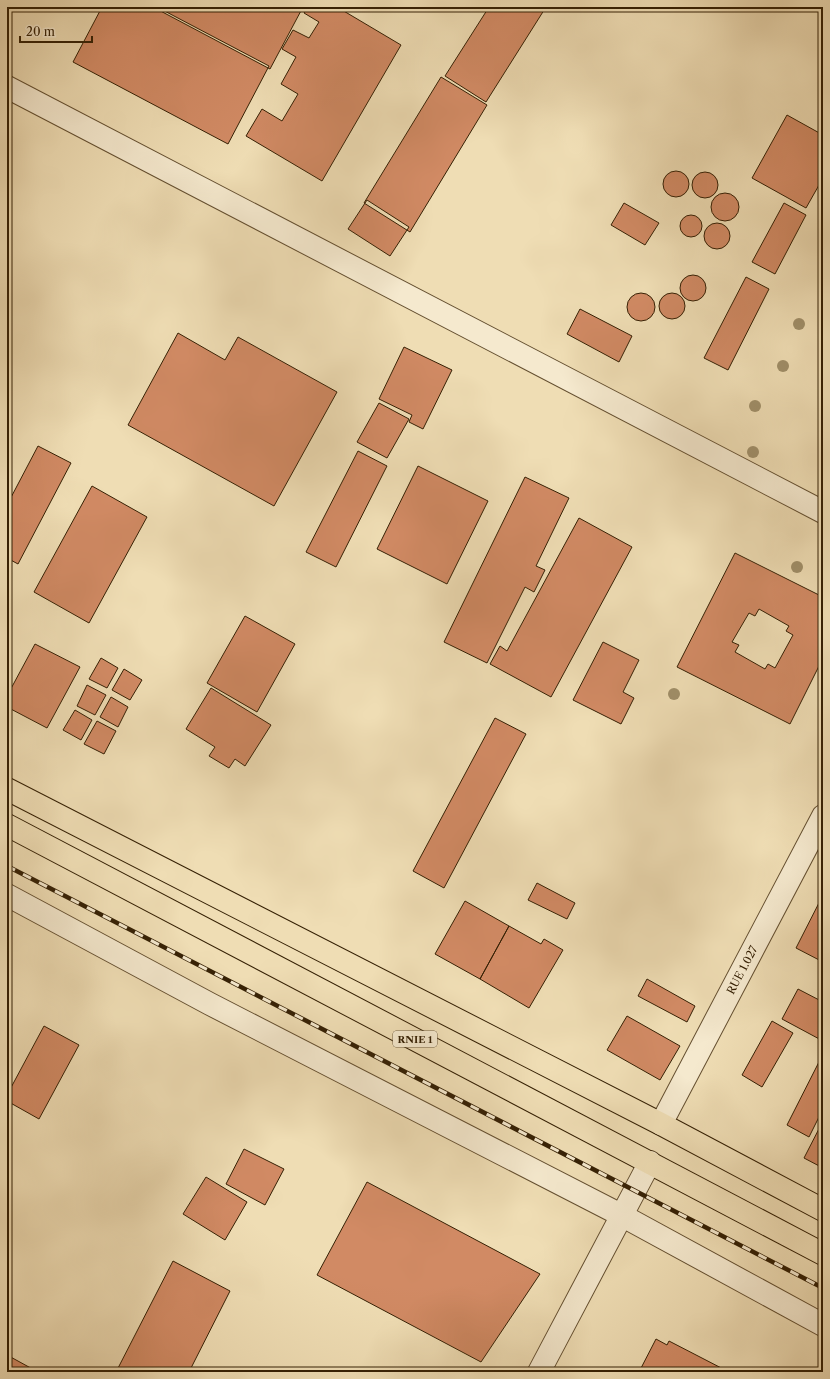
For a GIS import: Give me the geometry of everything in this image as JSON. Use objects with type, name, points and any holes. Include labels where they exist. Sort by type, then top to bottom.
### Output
[{"type":"highway","points":[[7,789],[661,1124],[823,1210]]},
{"type":"highway","name":"RNIE 1","points":[[7,825],[823,1254]]},
{"type":"street","points":[[7,87],[823,512]]},
{"type":"street","name":"RUE 1.027","points":[[661,1124],[823,816]]},
{"type":"street","points":[[7,894],[210,1004],[621,1216],[823,1325]]},
{"type":"street","points":[[539,1372],[650,1162]]},
{"type":"building","points":[[102,7],[157,7],[269,66],[228,144],[73,62]]},
{"type":"building","points":[[153,7],[303,7],[270,69]]},
{"type":"building","points":[[308,7],[337,7],[401,45],[322,181],[246,136],[262,109],[282,121],[298,94],[281,84],[296,57],[282,49],[293,30],[309,38],[319,22],[304,13]]},
{"type":"building","points":[[489,7],[546,7],[486,102],[445,76]]},
{"type":"building","points":[[441,77],[487,105],[410,232],[364,203]]},
{"type":"building","points":[[787,115],[823,135],[823,178],[806,208],[752,178]]},
{"type":"building","points":[[676,171],[685,175],[689,184],[685,193],[676,197],[667,193],[663,184],[667,175]]},
{"type":"building","points":[[705,172],[714,176],[718,185],[714,194],[705,198],[696,194],[692,185],[696,176]]},
{"type":"building","points":[[725,193],[735,197],[739,207],[735,217],[725,221],[715,217],[711,207],[715,197]]},
{"type":"building","points":[[367,200],[409,227],[390,256],[348,229]]},
{"type":"building","points":[[624,203],[659,223],[645,245],[611,225]]},
{"type":"building","points":[[784,203],[806,215],[775,274],[752,262]]},
{"type":"building","points":[[691,215],[695,216],[701,222],[701,230],[695,236],[691,237],[687,236],[681,230],[680,226],[681,222],[687,216]]},
{"type":"building","points":[[717,223],[726,227],[730,236],[726,245],[717,249],[708,245],[704,236],[708,227]]},
{"type":"building","points":[[693,275],[702,279],[706,288],[702,297],[693,301],[684,297],[680,288],[684,279]]},
{"type":"building","points":[[746,277],[769,289],[728,370],[704,358]]},
{"type":"building","points":[[641,293],[651,297],[655,307],[651,317],[641,321],[631,317],[627,307],[631,297]]},
{"type":"building","points":[[672,293],[681,297],[685,306],[681,315],[672,319],[663,315],[659,306],[663,297]]},
{"type":"building","points":[[580,309],[632,336],[619,362],[567,334]]},
{"type":"building","points":[[178,333],[225,360],[238,337],[337,392],[274,506],[128,425]]},
{"type":"building","points":[[404,347],[452,370],[423,429],[409,422],[412,415],[379,399]]},
{"type":"building","points":[[379,403],[409,419],[387,458],[357,442]]},
{"type":"building","points":[[38,446],[71,463],[18,564],[7,558],[7,505]]},
{"type":"building","points":[[358,451],[387,466],[336,567],[306,552]]},
{"type":"building","points":[[418,466],[488,501],[447,584],[377,549]]},
{"type":"building","points":[[525,477],[569,498],[536,566],[545,570],[534,592],[525,587],[487,663],[444,642]]},
{"type":"building","points":[[92,486],[147,517],[89,623],[34,592]]},
{"type":"building","points":[[579,518],[632,547],[551,697],[490,664],[500,646],[507,651]]},
{"type":"building","points":[[735,553],[823,597],[823,658],[790,724],[677,667]],"holes":[[[759,609],[789,626],[786,631],[793,635],[775,668],[768,664],[765,669],[735,652],[739,645],[732,642],[749,613],[755,616]]]},
{"type":"building","points":[[245,616],[295,644],[257,712],[207,683]]},
{"type":"building","points":[[603,642],[639,660],[623,692],[634,698],[621,724],[573,700]]},
{"type":"building","points":[[35,644],[80,667],[47,728],[7,707],[7,696]]},
{"type":"building","points":[[101,658],[118,668],[107,688],[89,679]]},
{"type":"building","points":[[124,669],[142,680],[130,700],[112,690]]},
{"type":"building","points":[[87,685],[106,695],[95,715],[77,706]]},
{"type":"building","points":[[211,688],[271,725],[245,766],[235,759],[229,768],[209,756],[215,747],[186,729]]},
{"type":"building","points":[[111,697],[128,707],[118,727],[100,717]]},
{"type":"building","points":[[75,710],[92,720],[81,740],[63,730]]},
{"type":"building","points":[[495,718],[526,734],[444,888],[413,871]]},
{"type":"building","points":[[97,721],[116,731],[104,754],[84,744]]},
{"type":"building","points":[[537,883],[575,903],[567,919],[528,900]]},
{"type":"building","points":[[823,895],[823,962],[796,948]]},
{"type":"building","points":[[465,901],[509,926],[480,979],[435,954]]},
{"type":"building","points":[[509,926],[541,944],[544,939],[563,950],[529,1008],[480,979]]},
{"type":"building","points":[[647,979],[695,1006],[687,1022],[638,996]]},
{"type":"building","points":[[798,989],[823,1002],[823,1041],[782,1019]]},
{"type":"building","points":[[627,1016],[680,1046],[660,1080],[607,1050]]},
{"type":"building","points":[[772,1021],[793,1033],[762,1087],[742,1075]]},
{"type":"building","points":[[44,1026],[79,1045],[39,1119],[7,1101],[7,1095]]},
{"type":"building","points":[[821,1058],[823,1059],[823,1109],[809,1137],[787,1125]]},
{"type":"building","points":[[823,1121],[823,1168],[804,1158]]},
{"type":"building","points":[[244,1149],[284,1169],[265,1205],[226,1184]]},
{"type":"building","points":[[206,1177],[247,1202],[225,1240],[183,1214]]},
{"type":"building","points":[[367,1182],[540,1274],[481,1362],[317,1275]]},
{"type":"building","points":[[173,1261],[230,1291],[189,1372],[116,1372]]},
{"type":"building","points":[[656,1339],[667,1345],[669,1341],[729,1372],[639,1372]]},
{"type":"building","points":[[7,1355],[38,1372],[7,1372]]},
{"type":"railway","points":[[7,866],[823,1288]]}]
